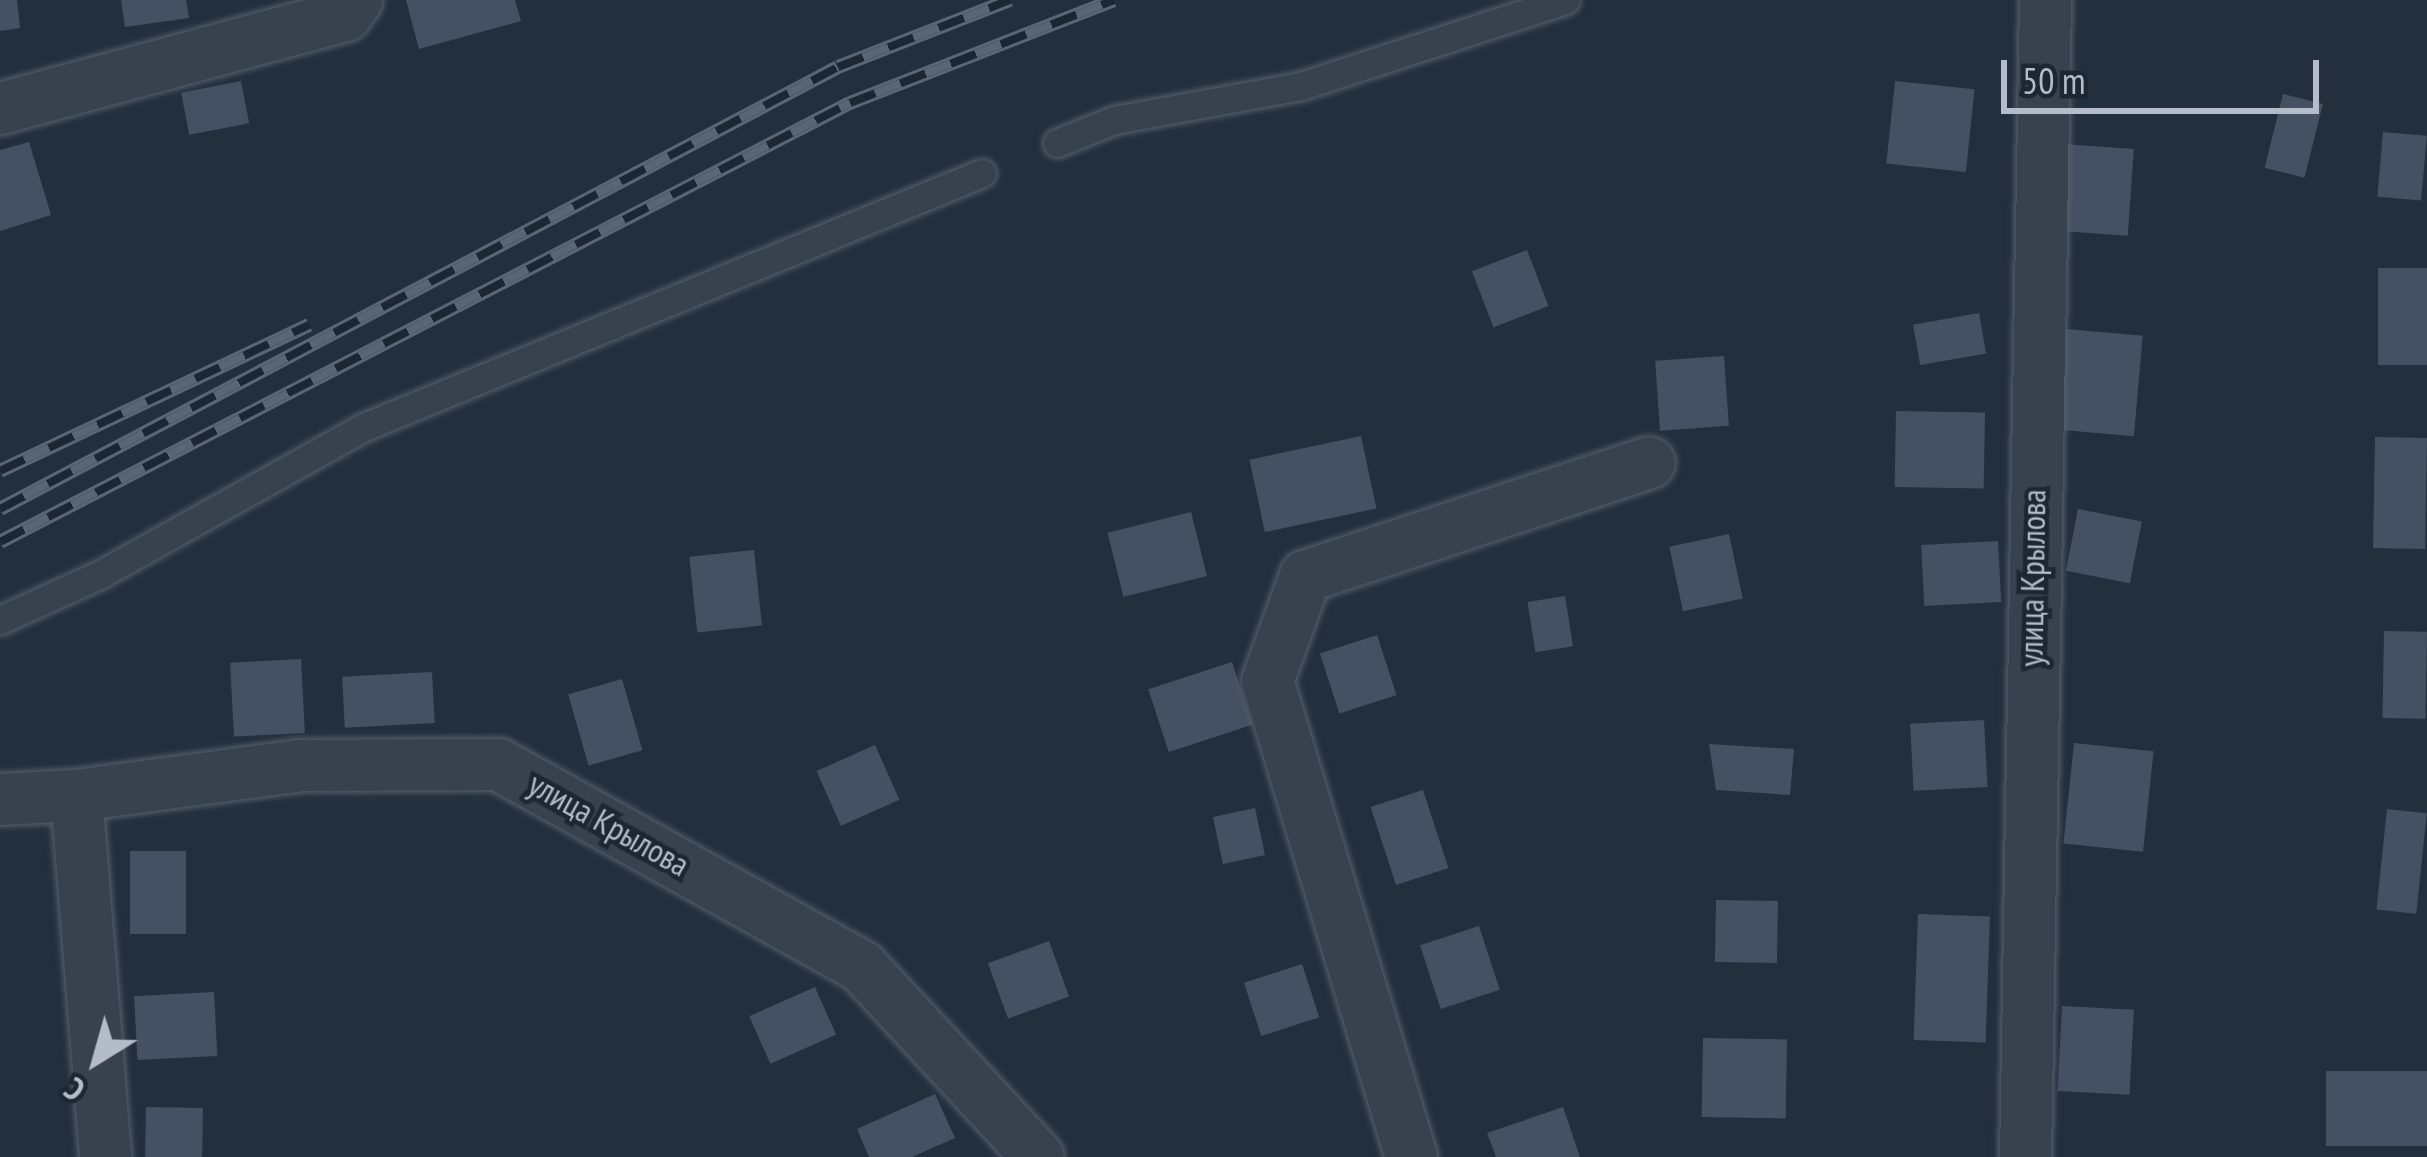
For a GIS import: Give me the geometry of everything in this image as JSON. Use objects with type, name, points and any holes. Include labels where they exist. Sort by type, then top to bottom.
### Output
[{"type":"street","points":[[0,108],[345,15],[356,0]]},
{"type":"street","name":"улица Крылова","points":[[2026,1157],[2045,0]]},
{"type":"street","points":[[1411,1157],[1268,682],[1275,660],[1305,576],[1649,462]]},
{"type":"street","name":"улица Крылова","points":[[0,799],[76,795],[299,765],[498,764],[861,966],[1038,1157]]},
{"type":"street","points":[[76,795],[105,1157]]},
{"type":"lane","points":[[1057,143],[1114,120],[1301,86],[1565,0]]},
{"type":"lane","points":[[0,620],[101,574],[364,428],[982,173]]},
{"type":"building","points":[[0,0],[17,0],[20,28],[0,31]]},
{"type":"building","points":[[121,0],[186,0],[189,18],[125,27]]},
{"type":"building","points":[[406,0],[515,0],[521,21],[419,49]]},
{"type":"building","points":[[241,81],[249,123],[189,135],[181,93]]},
{"type":"building","points":[[1895,81],[1975,89],[1966,172],[1886,164]]},
{"type":"building","points":[[2283,94],[2323,104],[2304,178],[2265,168]]},
{"type":"building","points":[[2383,132],[2427,136],[2421,201],[2377,197]]},
{"type":"building","points":[[29,142],[51,215],[0,231],[0,150]]},
{"type":"building","points":[[2063,144],[2134,149],[2128,236],[2057,231]]},
{"type":"building","points":[[1527,250],[1549,306],[1493,327],[1472,271]]},
{"type":"building","points":[[2378,268],[2427,268],[2427,365],[2378,365]]},
{"type":"building","points":[[1979,313],[1986,353],[1920,365],[1913,325]]},
{"type":"building","points":[[2066,329],[2143,336],[2134,436],[2057,430]]},
{"type":"building","points":[[1724,356],[1729,426],[1660,431],[1655,361]]},
{"type":"building","points":[[1896,411],[1985,413],[1984,489],[1895,487]]},
{"type":"building","points":[[1361,436],[1376,508],[1265,532],[1249,460]]},
{"type":"building","points":[[2375,437],[2427,438],[2425,549],[2373,548]]},
{"type":"building","points":[[2078,509],[2142,521],[2130,583],[2066,571]]},
{"type":"building","points":[[1191,512],[1207,576],[1124,597],[1108,533]]},
{"type":"building","points":[[1729,534],[1743,599],[1683,611],[1669,547]]},
{"type":"building","points":[[1998,541],[2001,602],[1924,606],[1921,545]]},
{"type":"building","points":[[754,550],[762,626],[697,632],[689,557]]},
{"type":"building","points":[[1565,596],[1573,646],[1535,652],[1527,602]]},
{"type":"building","points":[[2384,631],[2427,632],[2425,719],[2382,718]]},
{"type":"building","points":[[1377,635],[1396,695],[1339,713],[1320,654]]},
{"type":"building","points":[[301,659],[305,733],[234,737],[230,663]]},
{"type":"building","points":[[1232,662],[1252,725],[1169,752],[1148,689]]},
{"type":"building","points":[[432,672],[435,723],[345,728],[342,677]]},
{"type":"building","points":[[622,679],[642,750],[589,766],[568,694]]},
{"type":"building","points":[[1984,720],[1988,787],[1914,791],[1910,724]]},
{"type":"building","points":[[2074,743],[2154,751],[2143,852],[2063,843]]},
{"type":"building","points":[[1709,744],[1794,749],[1790,795],[1716,790]]},
{"type":"building","points":[[875,745],[899,800],[841,826],[817,771]]},
{"type":"building","points":[[1423,790],[1448,868],[1396,885],[1371,807]]},
{"type":"building","points":[[1255,808],[1265,855],[1223,864],[1213,817]]},
{"type":"building","points":[[2387,809],[2427,813],[2416,914],[2376,909]]},
{"type":"building","points":[[130,851],[186,851],[186,934],[130,934]]},
{"type":"building","points":[[1716,900],[1778,901],[1777,963],[1715,962]]},
{"type":"building","points":[[1918,914],[1990,917],[1986,1042],[1914,1040]]},
{"type":"building","points":[[1479,926],[1500,990],[1441,1009],[1420,945]]},
{"type":"building","points":[[1049,941],[1069,996],[1008,1019],[988,963]]},
{"type":"building","points":[[1302,964],[1319,1017],[1261,1036],[1244,983]]},
{"type":"building","points":[[815,987],[836,1035],[770,1064],[749,1016]]},
{"type":"building","points":[[214,992],[217,1056],[137,1060],[134,996]]},
{"type":"building","points":[[2062,1006],[2134,1010],[2129,1095],[2058,1091]]},
{"type":"building","points":[[1703,1038],[1787,1039],[1786,1118],[1702,1117]]},
{"type":"building","points":[[2326,1071],[2427,1071],[2427,1146],[2326,1146]]},
{"type":"building","points":[[935,1094],[955,1138],[912,1157],[869,1157],[857,1129]]},
{"type":"building","points":[[146,1107],[203,1108],[202,1157],[145,1157]]},
{"type":"building","points":[[1563,1107],[1580,1157],[1496,1157],[1487,1133]]},
{"type":"railway","points":[[0,509],[838,67],[1010,0]]},
{"type":"railway","points":[[0,542],[850,103],[1114,0]]},
{"type":"railway","points":[[0,471],[309,325]]}]
